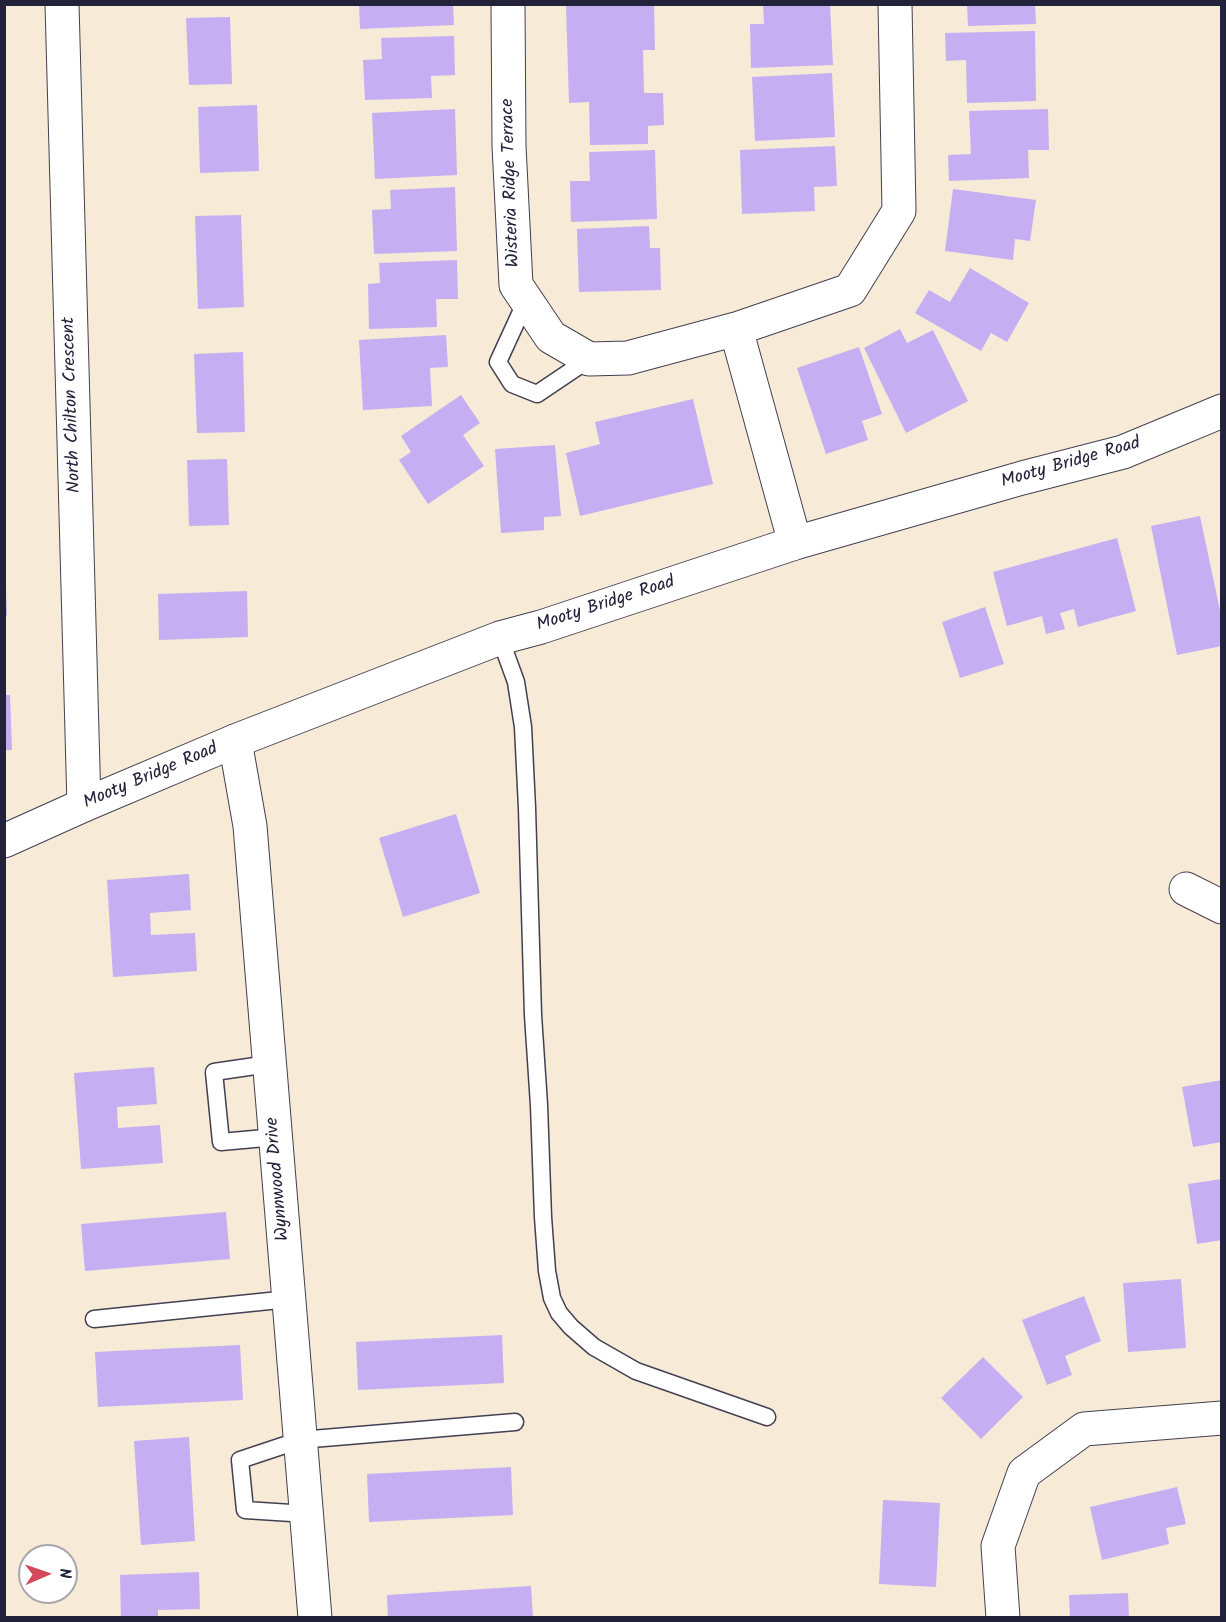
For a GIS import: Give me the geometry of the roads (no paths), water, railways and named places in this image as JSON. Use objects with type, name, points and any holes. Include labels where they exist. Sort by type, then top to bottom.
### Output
[{"type":"street","name":"North Chilton Crescent","points":[[62,4],[84,805]]},
{"type":"street","name":"Wisteria Ridge Terrace","points":[[508,4],[509,146],[516,285],[551,337],[589,359]]},
{"type":"street","points":[[589,359],[628,358],[736,329],[850,290],[899,212],[895,4]]},
{"type":"street","points":[[736,329],[795,543]]},
{"type":"street","name":"Mooty Bridge Road","points":[[4,841],[236,741],[500,638],[541,627],[795,543],[1022,478],[1123,452],[1221,411]]},
{"type":"street","name":"Wynnwood Drive","points":[[236,741],[250,826],[315,1617]]},
{"type":"street","points":[[1186,889],[1221,907]]},
{"type":"street","points":[[1003,1617],[999,1546],[1024,1473],[1084,1430],[1221,1418]]},
{"type":"lane","points":[[526,301],[498,362],[512,384],[537,394],[589,359]]},
{"type":"lane","points":[[500,638],[516,682],[523,727],[543,1217],[547,1271],[552,1298],[559,1313],[594,1347],[636,1371],[767,1417]]},
{"type":"lane","points":[[269,1064],[214,1072],[221,1142],[276,1137]]},
{"type":"lane","points":[[94,1319],[289,1299]]},
{"type":"lane","points":[[307,1514],[245,1510],[240,1460],[300,1440],[515,1422]]}]
